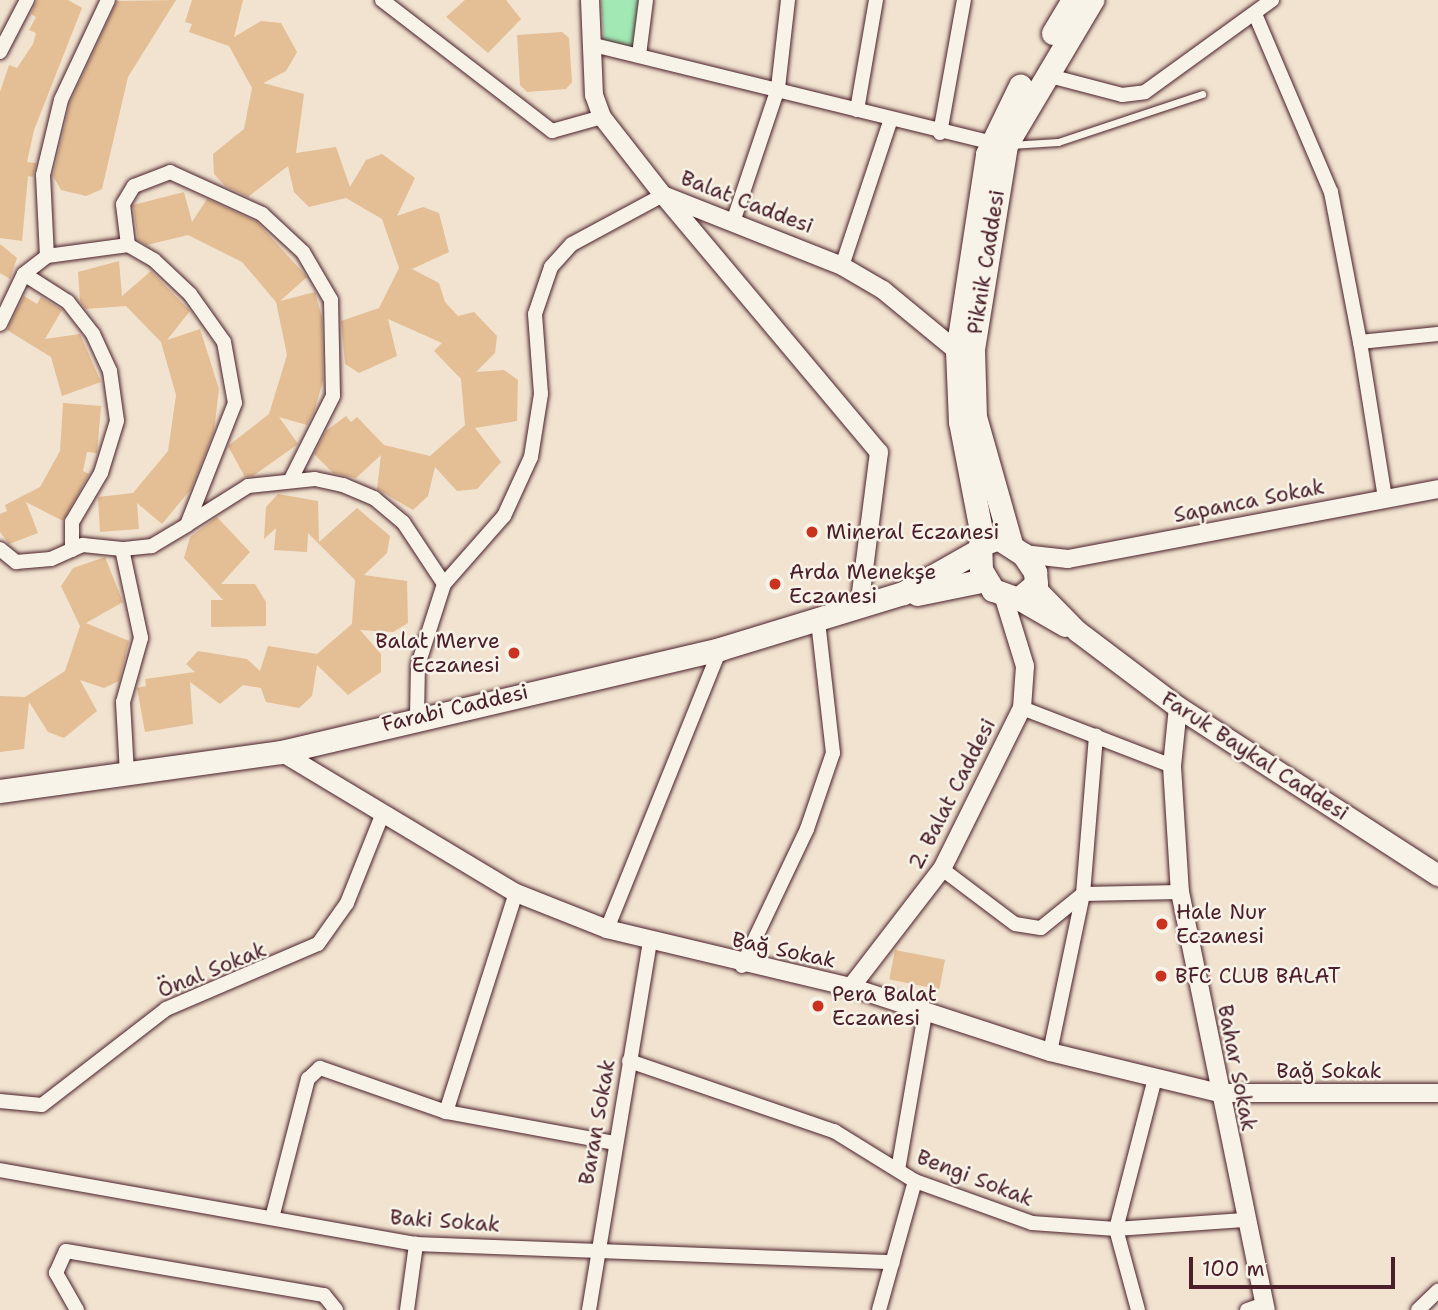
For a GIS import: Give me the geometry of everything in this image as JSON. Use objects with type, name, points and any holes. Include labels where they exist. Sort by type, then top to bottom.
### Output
[{"type":"main road","name":"Piknik Caddesi","points":[[985,580],[960,422],[957,351],[998,144],[1073,0]]},
{"type":"main road","name":"Piknik Caddesi","points":[[1023,591],[1017,549],[987,471],[972,381],[998,144],[1046,75],[1092,0]]},
{"type":"main road","points":[[903,593],[981,546],[1017,549]]},
{"type":"main road","points":[[903,593],[985,580],[1023,591]]},
{"type":"main road","name":"Faruk Baykal Caddesi","points":[[1023,591],[1178,707],[1438,875]]},
{"type":"main road","name":"Farabi Caddesi","points":[[0,791],[281,752],[417,716],[720,649],[903,593]]},
{"type":"street","points":[[0,52],[27,0]]},
{"type":"street","points":[[47,256],[43,175],[61,100],[108,0]]},
{"type":"street","points":[[382,0],[552,131],[602,117]]},
{"type":"street","name":"Balat Caddesi","points":[[590,0],[594,45],[594,95],[602,117],[663,195],[734,219],[842,266],[883,290],[957,351]]},
{"type":"street","points":[[639,55],[646,0]]},
{"type":"street","points":[[734,219],[778,88],[788,0]]},
{"type":"street","points":[[857,110],[876,0]]},
{"type":"street","points":[[940,133],[964,0]]},
{"type":"street","points":[[1046,75],[1112,93],[1145,92],[1272,0]]},
{"type":"street","points":[[1255,14],[1331,192],[1360,342],[1385,498]]},
{"type":"street","points":[[594,45],[778,88],[940,133],[998,144]]},
{"type":"street","points":[[842,266],[891,119]]},
{"type":"street","points":[[187,525],[235,402],[224,342],[190,294],[128,245],[123,204],[134,186],[170,172],[262,214],[303,252],[331,300],[333,396],[290,481]]},
{"type":"street","points":[[417,716],[418,665],[444,584],[490,536],[528,467],[541,394],[535,314],[551,268],[572,244],[663,195],[879,452],[859,608]]},
{"type":"street","points":[[0,324],[24,274],[47,256],[128,245]]},
{"type":"street","points":[[24,274],[68,302],[93,334],[110,371],[117,421],[101,473],[72,522],[72,550]]},
{"type":"street","points":[[1360,342],[1438,336]]},
{"type":"street","points":[[0,549],[16,562],[72,550],[152,546],[248,486],[315,479],[374,498],[403,522],[444,584]]},
{"type":"street","name":"Sapanca Sokak","points":[[1017,549],[1068,559],[1438,489]]},
{"type":"street","points":[[121,549],[141,638],[123,702],[127,774]]},
{"type":"street","name":"Sapanca Sokak","points":[[1023,591],[1068,559]]},
{"type":"street","name":"2. Balat Caddesi","points":[[851,987],[942,869],[1022,708],[1025,666],[1023,591]]},
{"type":"street","points":[[742,966],[807,829],[833,753],[818,621]]},
{"type":"street","points":[[607,929],[720,649]]},
{"type":"street","name":"Bahar Sokak","points":[[1178,707],[1172,766],[1180,892],[1259,1308]]},
{"type":"street","points":[[1022,708],[1172,766]]},
{"type":"street","points":[[1050,1052],[1083,894],[1096,736]]},
{"type":"street","name":"Bağ Sokak","points":[[281,752],[516,893],[607,929],[742,966],[851,987],[1050,1052],[1219,1093],[1438,1093]]},
{"type":"street","name":"Önal Sokak","points":[[0,1101],[42,1105],[166,1009],[318,944],[347,903],[383,813]]},
{"type":"street","points":[[942,869],[1015,923],[1041,928],[1083,894],[1180,892]]},
{"type":"street","points":[[446,1112],[516,893]]},
{"type":"street","name":"Baran Sokak","points":[[589,1310],[650,941]]},
{"type":"street","points":[[898,1170],[925,1013]]},
{"type":"street","name":"Bengi Sokak","points":[[629,1061],[834,1131],[915,1181],[1032,1223],[1116,1229],[1244,1220]]},
{"type":"street","points":[[272,1218],[308,1079],[320,1068],[334,1069],[446,1112],[615,1143]]},
{"type":"street","points":[[1138,1310],[1116,1229],[1155,1078]]},
{"type":"street","name":"Baki Sokak","points":[[0,1170],[416,1244],[893,1262]]},
{"type":"street","points":[[879,1310],[915,1181]]},
{"type":"street","points":[[407,1310],[416,1244]]},
{"type":"street","points":[[77,1310],[56,1273],[66,1251],[324,1296],[336,1310]]},
{"type":"street","points":[[1418,1310],[1438,1292]]},
{"type":"lane","points":[[998,144],[1058,142],[1202,94]]},
{"type":"green space","points":[[601,0],[643,0],[636,50],[604,41]]},
{"type":"building","points":[[37,0],[68,0],[82,8],[34,130],[27,162],[36,163],[33,177],[28,176],[22,241],[0,238],[0,92],[9,65],[17,68],[33,44],[36,33],[29,30],[36,17],[31,14]]},
{"type":"building","points":[[176,0],[128,77],[102,189],[86,196],[61,190],[53,176],[70,103],[117,1]]},
{"type":"building","points":[[192,0],[243,0],[234,37],[261,21],[281,23],[297,52],[286,71],[263,83],[304,94],[296,153],[336,147],[350,187],[366,160],[382,154],[415,178],[397,216],[423,207],[439,213],[449,252],[412,269],[439,283],[445,302],[458,316],[474,312],[497,336],[495,353],[476,372],[504,370],[518,380],[517,421],[475,428],[501,462],[477,489],[457,491],[435,467],[428,496],[413,510],[377,489],[381,455],[356,478],[333,473],[314,454],[326,431],[346,416],[351,422],[357,417],[384,445],[430,456],[465,425],[461,379],[434,351],[442,343],[388,319],[397,356],[359,373],[345,364],[341,321],[379,308],[399,268],[382,219],[346,198],[309,207],[294,192],[288,166],[248,197],[225,186],[214,174],[213,154],[244,129],[252,88],[229,46],[189,32],[192,24],[185,22]]},
{"type":"building","points":[[465,0],[506,0],[521,19],[488,53],[446,17]]},
{"type":"building","points":[[562,32],[569,38],[572,82],[566,89],[527,92],[520,85],[517,35]]},
{"type":"building","points":[[184,192],[192,222],[207,199],[257,222],[307,277],[280,301],[315,292],[322,318],[323,381],[314,412],[307,425],[279,417],[298,444],[253,476],[245,477],[228,446],[269,414],[287,355],[276,302],[242,262],[188,235],[147,245],[138,240],[133,205]]},
{"type":"building","points":[[0,244],[17,258],[10,279],[0,273]]},
{"type":"building","points":[[119,261],[122,296],[151,271],[190,311],[167,340],[200,329],[219,389],[214,431],[191,489],[162,524],[137,503],[139,529],[100,532],[98,497],[133,493],[168,451],[176,395],[161,342],[126,306],[86,309],[80,301],[78,272]]},
{"type":"building","points":[[24,296],[37,304],[41,297],[62,310],[45,339],[80,334],[101,382],[62,396],[51,357],[7,330]]},
{"type":"building","points":[[63,403],[101,406],[97,453],[87,452],[83,471],[89,474],[63,521],[26,502],[38,533],[9,544],[0,532],[0,514],[7,511],[5,505],[40,487],[60,451]]},
{"type":"building","points":[[278,494],[318,501],[319,542],[357,508],[390,536],[387,553],[364,575],[407,581],[408,623],[393,632],[360,630],[381,654],[381,672],[348,695],[317,665],[312,696],[299,708],[266,702],[261,688],[243,685],[220,704],[190,682],[193,724],[145,732],[137,688],[146,686],[145,679],[195,672],[186,664],[198,651],[247,659],[260,671],[268,646],[317,654],[352,624],[355,580],[308,533],[307,552],[274,550],[276,528],[264,539],[266,507]]},
{"type":"building","points":[[217,517],[250,552],[221,584],[255,584],[266,602],[266,626],[211,627],[211,600],[223,600],[184,558],[190,537]]},
{"type":"building","points":[[105,557],[123,602],[86,623],[129,641],[119,681],[104,688],[80,680],[97,711],[64,738],[48,732],[29,702],[24,749],[0,752],[0,696],[25,697],[65,671],[80,626],[61,586],[73,568]]},
{"type":"building","points":[[895,950],[945,960],[939,989],[889,979]]},
{"type":"place","name":"Mineral Eczanesi","points":[[812,532]]},
{"type":"place","name":"Arda Menekşe Eczanesi","points":[[775,584]]},
{"type":"place","name":"Balat Merve Eczanesi","points":[[514,653]]},
{"type":"place","name":"Hale Nur Eczanesi","points":[[1162,924]]},
{"type":"place","name":"BFC CLUB BALAT","points":[[1161,976]]},
{"type":"place","name":"Pera Balat Eczanesi","points":[[818,1006]]}]
